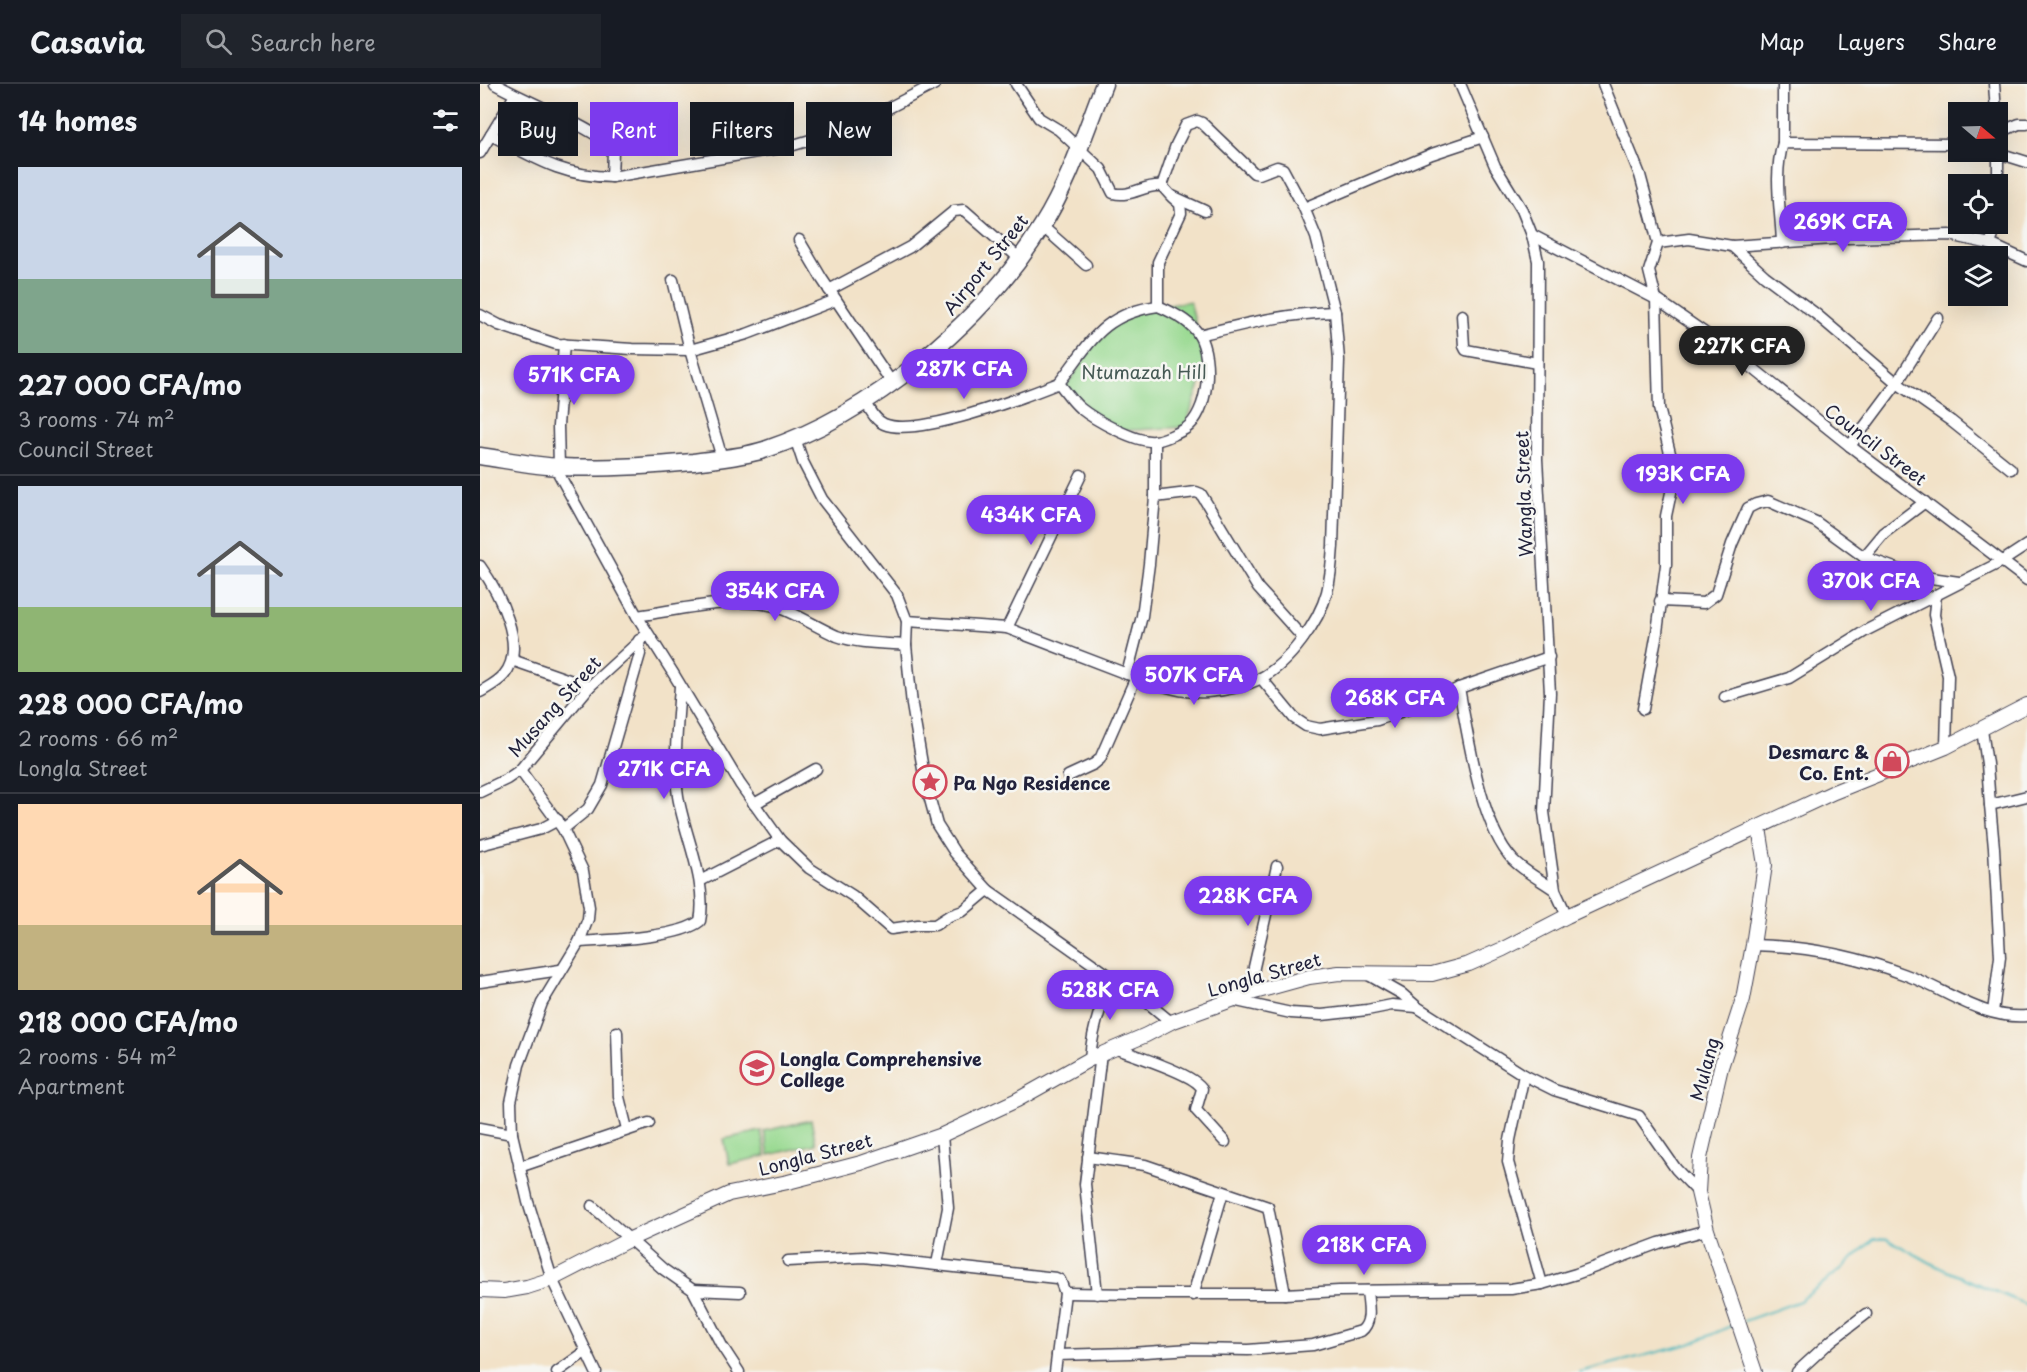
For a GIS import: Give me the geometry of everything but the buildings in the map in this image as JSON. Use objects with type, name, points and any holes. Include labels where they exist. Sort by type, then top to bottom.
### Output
[{"type":"highway","name":"Airport Street","points":[[480,456],[557,467],[648,467],[723,458],[763,451],[866,403],[949,337],[973,314],[1019,258],[1042,226],[1063,188],[1104,84]]},
{"type":"main road","name":"Longla Street","points":[[480,1290],[504,1291],[552,1279],[628,1240],[729,1194],[861,1163],[942,1135],[1017,1100],[1114,1048],[1171,1022],[1251,993],[1309,977],[1339,973],[1436,973],[1469,964],[1834,792],[1946,747],[2027,705]]},
{"type":"main road","name":"Mulang","points":[[1755,1372],[1707,1230],[1698,1192],[1700,1158],[1721,1067],[1743,999],[1754,945],[1765,865],[1759,828]]},
{"type":"street","points":[[495,84],[515,95],[549,108],[610,144],[613,151],[612,177]]},
{"type":"street","points":[[491,135],[555,169],[594,177],[612,177],[787,147],[827,135],[869,118],[935,84]]},
{"type":"street","points":[[1016,84],[1039,118],[1059,130],[1101,169],[1113,193],[1126,195],[1152,185],[1162,186],[1180,204],[1181,213],[1158,262],[1158,306]]},
{"type":"street","name":"Wangla Street","points":[[1460,84],[1495,166],[1522,210],[1532,235],[1538,261],[1537,459],[1550,693],[1544,812],[1555,890],[1567,916]]},
{"type":"street","points":[[1603,84],[1640,175],[1658,243],[1649,271],[1656,299],[1659,408],[1675,474],[1666,516],[1666,565],[1657,632],[1643,709]]},
{"type":"street","points":[[1782,243],[1778,178],[1783,143],[1783,84]]},
{"type":"street","points":[[1994,84],[1995,102]]},
{"type":"street","points":[[480,153],[515,95]]},
{"type":"street","points":[[907,621],[1007,628],[1131,675],[1187,692],[1233,688],[1261,678],[1281,664],[1303,638],[1323,602],[1331,572],[1337,482],[1339,360],[1335,312],[1322,258],[1304,208],[1283,169],[1277,167],[1259,174],[1254,173],[1202,123],[1197,121],[1186,125],[1176,145],[1162,186]]},
{"type":"street","points":[[2008,129],[2019,124],[2027,124]]},
{"type":"street","points":[[1304,208],[1432,154],[1482,137]]},
{"type":"street","points":[[1783,143],[1948,144]]},
{"type":"street","points":[[2008,156],[2027,162]]},
{"type":"street","points":[[1170,195],[1205,211]]},
{"type":"street","points":[[830,290],[910,248],[954,211],[959,210],[964,210],[1019,258]]},
{"type":"street","points":[[1042,226],[1086,265]]},
{"type":"street","points":[[1990,244],[1994,234]]},
{"type":"street","name":"Council Street","points":[[1532,235],[1656,299],[1734,353],[1850,446],[2027,580]]},
{"type":"street","points":[[1658,243],[1689,238],[1732,246],[1846,238],[1950,235],[1990,244],[2027,261]]},
{"type":"street","points":[[799,240],[892,383]]},
{"type":"street","points":[[1732,246],[1765,276],[1816,314],[1897,383],[1951,421],[2011,469]]},
{"type":"street","points":[[673,280],[690,350],[723,458]]},
{"type":"street","points":[[480,315],[499,326],[556,344],[690,350],[747,334],[836,300]]},
{"type":"street","points":[[866,403],[877,420],[898,427],[932,423],[1012,402],[1059,383],[1103,327],[1133,310],[1158,306],[1179,317],[1199,335],[1208,368],[1202,407],[1186,428],[1155,441],[1108,427],[1079,407],[1059,383]]},
{"type":"street","points":[[1199,335],[1278,316],[1335,312]]},
{"type":"street","points":[[1462,315],[1466,350],[1538,363]]},
{"type":"street","points":[[1850,446],[1897,383],[1938,318]]},
{"type":"street","points":[[564,344],[557,467],[637,616],[643,637],[680,685],[740,784],[780,840],[809,868],[854,896],[891,929],[918,925],[935,926],[949,916],[963,911],[988,890]]},
{"type":"street","points":[[795,438],[803,462],[822,499],[897,595],[907,621],[906,645],[912,705],[930,803],[937,825],[955,853],[988,890],[1171,1022]]},
{"type":"street","points":[[1068,776],[1100,759],[1131,675],[1142,616],[1155,497],[1155,441]]},
{"type":"street","points":[[1007,628],[1081,476]]},
{"type":"street","points":[[1155,497],[1196,492],[1201,494],[1258,588],[1303,638]]},
{"type":"street","points":[[1660,601],[1704,603],[1716,594],[1732,544],[1748,508],[1768,501],[1816,522],[1864,557],[1917,576],[1959,582]]},
{"type":"street","points":[[1864,557],[1884,533],[1925,502]]},
{"type":"street","points":[[1725,697],[1789,678],[1867,630],[2001,562],[2027,545]]},
{"type":"street","points":[[480,566],[488,576],[504,608],[512,633],[512,660],[505,674],[480,692]]},
{"type":"street","points":[[1936,595],[1934,615],[1948,676],[1946,747]]},
{"type":"street","points":[[637,616],[684,608],[755,603],[775,606],[838,636],[859,642],[906,645]]},
{"type":"street","points":[[1922,603],[1934,615]]},
{"type":"street","points":[[480,845],[541,828],[561,825],[588,809],[602,785],[643,637]]},
{"type":"street","name":"Musang Street","points":[[480,792],[520,770],[589,687],[643,637]]},
{"type":"street","points":[[1261,678],[1294,718],[1306,726],[1320,729],[1377,720],[1434,700],[1459,688],[1549,657]]},
{"type":"street","points":[[512,660],[589,687]]},
{"type":"street","points":[[579,942],[635,938],[680,930],[695,925],[701,918],[700,881],[686,834],[676,782],[680,685]]},
{"type":"street","points":[[1459,688],[1485,806],[1504,848],[1514,861],[1555,890]]},
{"type":"street","points":[[1982,730],[1994,848],[2000,957],[1994,1012]]},
{"type":"street","points":[[754,804],[816,769]]},
{"type":"street","points":[[520,770],[561,825],[583,871],[589,907],[588,919],[579,942],[560,970],[543,1003],[519,1065],[511,1102],[512,1134],[528,1202],[552,1279],[596,1372]]},
{"type":"street","points":[[1990,805],[2027,796]]},
{"type":"street","points":[[700,881],[780,840]]},
{"type":"street","points":[[1251,993],[1254,967],[1277,866]]},
{"type":"street","points":[[1754,945],[1781,945],[1839,953],[1908,975],[1955,999],[1994,1012],[2019,1017],[2027,1016]]},
{"type":"street","points":[[480,982],[560,970]]},
{"type":"street","points":[[1364,973],[1402,994],[1417,1007],[1524,1075],[1554,1090],[1639,1116],[1676,1169],[1698,1192]]},
{"type":"street","points":[[1097,1294],[1085,1184],[1096,1057],[1093,1030],[1113,979]]},
{"type":"street","points":[[1232,1000],[1281,1011],[1322,1015],[1392,1005],[1417,1007]]},
{"type":"street","points":[[617,1032],[619,1097],[627,1129]]},
{"type":"street","points":[[1114,1048],[1163,1066],[1199,1083],[1202,1089],[1196,1110],[1225,1142]]},
{"type":"street","points":[[1524,1075],[1510,1140],[1508,1162],[1511,1180],[1542,1284]]},
{"type":"street","points":[[519,1167],[649,1123]]},
{"type":"street","points":[[480,1128],[512,1134]]},
{"type":"street","points":[[937,1264],[948,1208],[942,1135]]},
{"type":"street","points":[[1088,1157],[1145,1165],[1268,1207],[1284,1293]]},
{"type":"street","points":[[1193,1294],[1223,1192]]},
{"type":"street","points":[[592,1206],[628,1240],[693,1290],[722,1346],[739,1372]]},
{"type":"street","points":[[1065,1293],[1193,1294],[1511,1289],[1542,1284],[1576,1274],[1659,1243],[1707,1230]]},
{"type":"street","points":[[788,1261],[863,1257],[1051,1276],[1060,1280],[1065,1293],[1055,1372]]},
{"type":"street","points":[[693,1290],[740,1292]]},
{"type":"street","points":[[1057,1355],[1191,1349],[1248,1350],[1313,1345],[1361,1331],[1366,1327],[1369,1322],[1367,1291]]},
{"type":"street","points":[[1797,1372],[1832,1340],[1866,1314]]},
{"type":"street","points":[[557,1372],[585,1352]]},
{"type":"green space","name":"Ntumazah Hill","points":[[1190,301],[1206,368],[1185,427],[1117,431],[1080,406],[1064,389],[1106,327],[1134,312]]},
{"type":"green space","points":[[811,1120],[816,1144],[769,1155],[764,1131]]},
{"type":"green space","points":[[761,1131],[766,1156],[729,1164],[724,1139]]},
{"type":"waterway","points":[[1744,1321],[1800,1301],[1840,1270],[1874,1239],[1887,1239],[1940,1268],[2027,1305]]},
{"type":"waterway","points":[[1579,1372],[1690,1344],[1733,1325]]},
{"type":"place","name":"Desmarc & Co. Ent.","points":[[1892,761]]},
{"type":"place","name":"Pa Ngo Residence","points":[[930,782]]},
{"type":"place","name":"Longla Comprehensive College","points":[[757,1068]]}]
